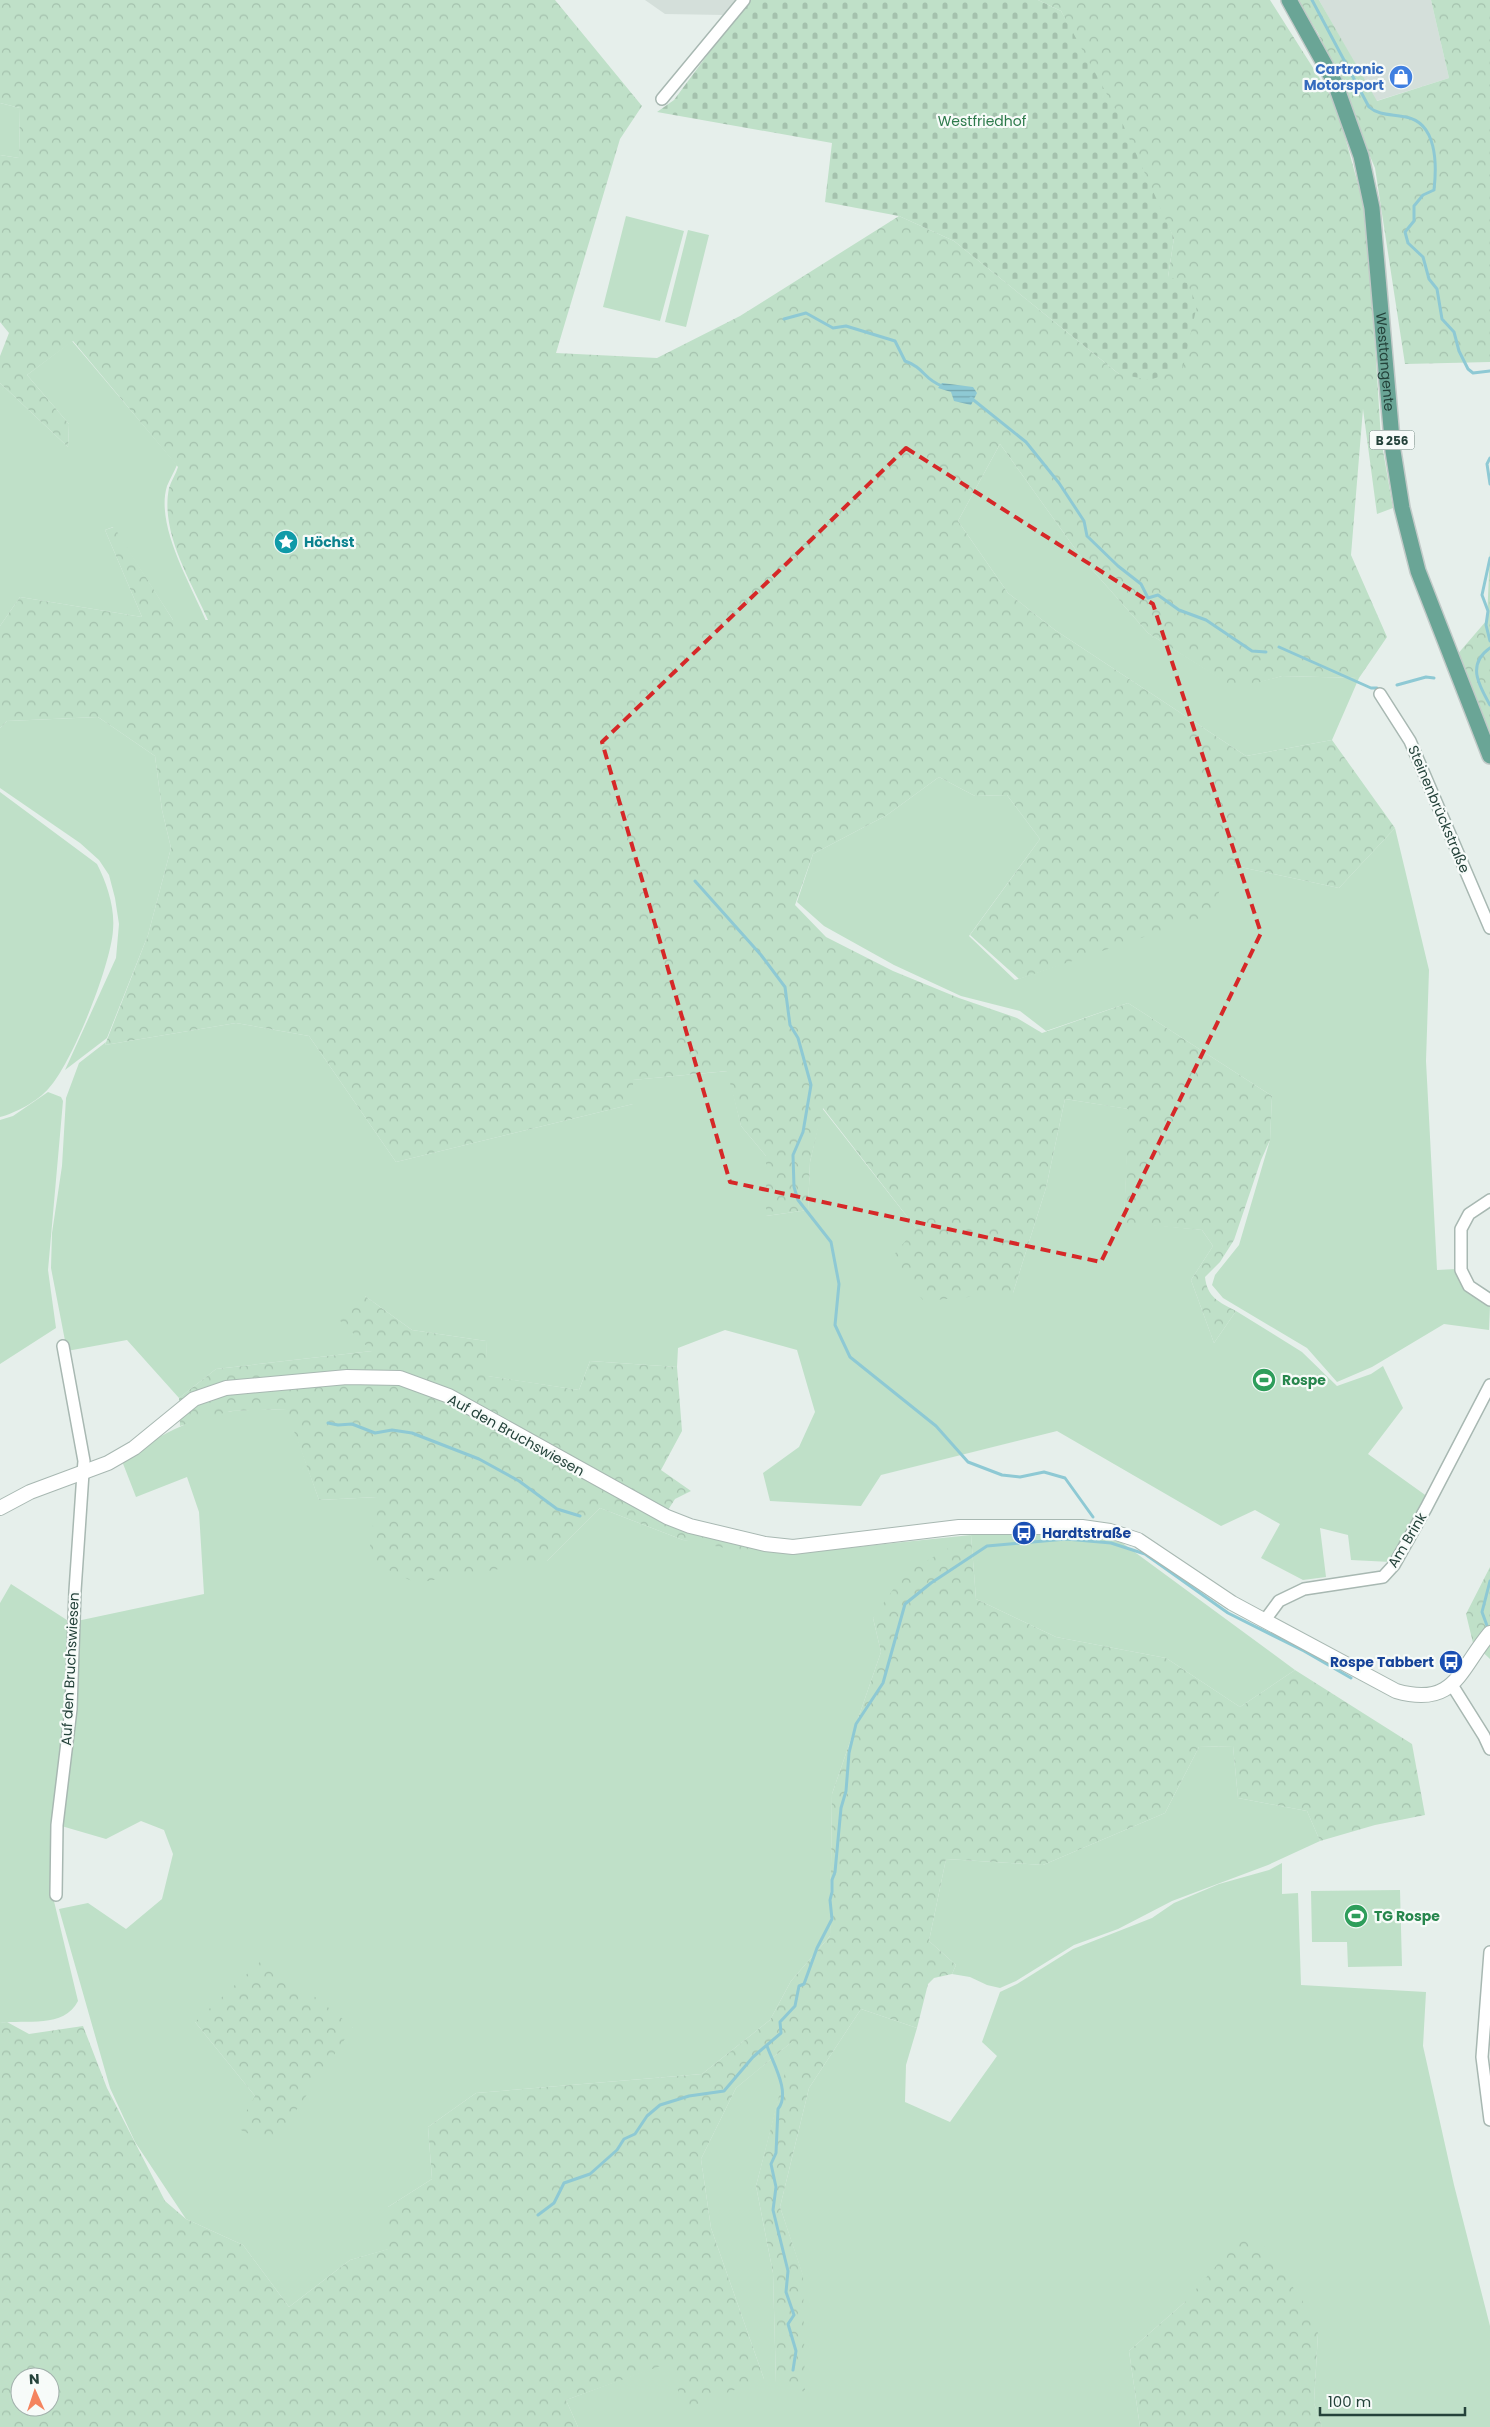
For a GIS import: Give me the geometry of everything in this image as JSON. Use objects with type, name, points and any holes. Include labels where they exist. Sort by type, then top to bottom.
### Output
[{"type":"main road","name":"Westtangente","points":[[1289,0],[1334,83],[1361,156],[1372,208],[1393,451],[1402,508],[1418,571],[1490,756]]},
{"type":"street","points":[[662,99],[744,0]]},
{"type":"street","name":"Steinenbrückstraße","points":[[1380,694],[1410,741],[1490,928]]},
{"type":"street","points":[[1490,1200],[1469,1214],[1461,1228],[1461,1270],[1469,1286],[1490,1300]]},
{"type":"street","name":"Auf den Bruchswiesen","points":[[56,1895],[57,1825],[71,1709],[75,1591],[84,1473],[84,1461],[63,1346]]},
{"type":"street","name":"Auf den Bruchswiesen","points":[[0,1508],[30,1492],[108,1463],[134,1448],[194,1399],[226,1388],[347,1377],[400,1378],[449,1396],[667,1517],[718,1533],[765,1544],[794,1547],[960,1527],[1082,1527],[1110,1531],[1138,1540],[1232,1603],[1265,1620]]},
{"type":"street","name":"Am Brink","points":[[1265,1620],[1280,1601],[1304,1589],[1382,1577],[1394,1564],[1426,1508],[1490,1386]]},
{"type":"street","points":[[1265,1620],[1396,1691],[1415,1696],[1429,1696],[1440,1693],[1452,1685],[1487,1636]]},
{"type":"street","points":[[1452,1685],[1490,1749]]},
{"type":"street","points":[[1490,1952],[1482,2057],[1490,2120]]},
{"type":"highlighted area","points":[[906,448],[1153,604],[1261,933],[1101,1262],[730,1182],[602,742]]},
{"type":"shaded area","points":[[645,0],[737,0],[724,15],[665,14]]},
{"type":"shaded area","points":[[1319,0],[1431,0],[1449,78],[1376,101]]},
{"type":"green space","points":[[0,0],[555,0],[642,106],[620,139],[556,353],[657,358],[740,316],[899,216],[954,241],[1119,374],[1168,277],[1174,238],[1061,11],[1038,0],[1270,0],[1336,104],[1367,217],[1381,439],[1393,508],[1377,514],[1363,409],[1351,555],[1387,637],[1359,678],[1282,676],[1236,689],[1148,633],[1081,557],[1000,444],[958,521],[1008,593],[1055,630],[1246,756],[1332,740],[1395,828],[1339,888],[1231,865],[1209,915],[1019,979],[970,935],[1040,839],[1007,795],[975,796],[939,777],[887,815],[813,854],[795,905],[826,937],[893,971],[959,998],[1017,1018],[1042,1033],[1128,1003],[1272,1096],[1270,1140],[1261,1160],[1234,1240],[1220,1262],[1205,1277],[1211,1294],[1219,1302],[1236,1311],[1214,1343],[1191,1280],[1213,1246],[1202,1230],[1124,1223],[1128,1109],[1065,1099],[1046,1188],[1013,1293],[924,1301],[888,1262],[916,1228],[823,1108],[810,1162],[808,1210],[766,1216],[766,1156],[741,1126],[727,1071],[633,1080],[633,1104],[396,1162],[309,1036],[236,1023],[105,1045],[148,935],[171,848],[162,810],[155,756],[98,717],[7,721],[0,728],[0,626],[20,597],[142,617],[105,530],[114,527],[173,620],[208,620],[179,556],[169,522],[167,505],[169,488],[178,467],[73,341],[27,375],[69,424],[68,447],[0,383],[0,356],[9,333],[0,322],[0,155],[19,158],[20,108],[0,103]]},
{"type":"green space","name":"Westfriedhof","points":[[748,0],[1038,0],[1061,11],[1120,118],[1174,238],[1168,277],[1187,283],[1197,305],[1183,368],[1150,380],[1119,374],[954,241],[899,216],[825,202],[832,143],[657,112],[674,100]]},
{"type":"green space","points":[[1297,0],[1319,0],[1377,101],[1449,78],[1431,0],[1490,0],[1490,362],[1405,364],[1375,168],[1318,33]]},
{"type":"green space","points":[[0,103],[20,108],[19,158],[0,155]]},
{"type":"green space","points":[[626,216],[684,231],[660,321],[603,307]]},
{"type":"green space","points":[[688,230],[709,235],[686,327],[665,322]]},
{"type":"green space","points":[[72,341],[177,465],[167,486],[165,502],[166,519],[176,555],[206,621],[173,620],[113,527],[105,530],[142,617],[20,597],[0,626],[0,383],[68,447],[69,424],[27,375]]},
{"type":"green space","points":[[1000,444],[1081,557],[1148,633],[1236,688],[1282,676],[1359,678],[1332,740],[1246,756],[1055,630],[1008,593],[958,521]]},
{"type":"green space","points":[[1490,550],[1490,748],[1456,656],[1487,620]]},
{"type":"green space","points":[[98,717],[155,756],[162,810],[171,848],[148,935],[107,1038],[65,1070],[116,958],[119,924],[115,898],[109,875],[99,860],[80,843],[0,788],[0,728],[7,721]]},
{"type":"green space","points":[[939,777],[975,796],[1007,795],[1040,839],[969,936],[1015,980],[1096,952],[1231,865],[1339,888],[1395,828],[1429,970],[1426,1061],[1437,1270],[1456,1269],[1464,1287],[1490,1306],[1489,1330],[1444,1324],[1372,1367],[1337,1382],[1307,1348],[1223,1298],[1212,1285],[1215,1275],[1239,1245],[1270,1140],[1272,1096],[1128,1003],[1046,1031],[1020,1011],[961,996],[894,965],[824,926],[797,902],[813,854],[887,815]]},
{"type":"green space","points":[[0,792],[97,864],[110,896],[113,930],[111,946],[89,1013],[58,1075],[49,1088],[33,1102],[0,1117]]},
{"type":"green space","points":[[236,1023],[309,1036],[396,1162],[633,1104],[632,1080],[728,1071],[741,1126],[766,1156],[766,1216],[808,1210],[810,1162],[822,1108],[916,1228],[1013,1293],[1046,1188],[1065,1099],[1129,1109],[1124,1222],[1202,1230],[1213,1246],[1191,1280],[1214,1343],[1236,1311],[1302,1352],[1337,1386],[1371,1374],[1383,1366],[1403,1408],[1368,1454],[1428,1497],[1391,1562],[1351,1560],[1348,1535],[1320,1528],[1326,1577],[1303,1580],[1261,1558],[1280,1524],[1255,1510],[1221,1526],[1057,1431],[881,1475],[861,1506],[770,1501],[763,1473],[799,1447],[815,1412],[797,1350],[725,1330],[678,1348],[677,1367],[590,1361],[579,1390],[487,1376],[486,1341],[412,1330],[365,1296],[372,1351],[216,1369],[179,1398],[127,1340],[67,1351],[51,1268],[52,1233],[62,1166],[66,1098],[79,1063],[106,1042],[105,1045]]},
{"type":"green space","points":[[48,1092],[61,1097],[63,1101],[48,1270],[56,1328],[0,1364],[0,1120],[13,1116]]},
{"type":"green space","points":[[365,1296],[412,1330],[486,1341],[488,1376],[579,1390],[590,1361],[677,1367],[682,1431],[661,1470],[691,1491],[675,1499],[661,1521],[750,1546],[752,1553],[683,1540],[600,1508],[547,1561],[416,1583],[368,1560],[377,1497],[319,1500],[286,1409],[231,1411],[180,1426],[179,1398],[216,1369],[372,1351],[336,1317]]},
{"type":"green space","points":[[287,1409],[319,1500],[377,1497],[547,1561],[600,1508],[683,1540],[750,1546],[786,1552],[827,1550],[971,1535],[873,1618],[881,1652],[832,1794],[830,1936],[791,1981],[770,2020],[702,2074],[476,2093],[428,2127],[432,2179],[388,2207],[389,2249],[350,2260],[289,2307],[243,2245],[186,2219],[135,2142],[110,2088],[59,1909],[88,1903],[126,1929],[162,1899],[173,1854],[164,1830],[141,1821],[106,1839],[58,1825],[77,1621],[204,1594],[199,1512],[187,1477],[136,1497],[122,1461],[160,1437],[204,1417],[233,1411]],"holes":[[[195,2022],[353,2027],[255,2096]]]},
{"type":"green space","points":[[1068,1534],[1121,1542],[1295,1670],[1240,1707],[1166,1658],[1056,1637],[976,1599],[971,1535]]},
{"type":"green space","points":[[971,1535],[976,1599],[1056,1637],[1166,1658],[1240,1707],[1295,1670],[1412,1744],[1425,1815],[1375,1825],[1320,1841],[1307,1811],[1238,1798],[1233,1746],[1199,1747],[1165,1813],[1043,1865],[946,1859],[929,1941],[956,1965],[952,1974],[934,1978],[928,1984],[917,2028],[861,2009],[809,2088],[780,2207],[803,2275],[805,2392],[776,2383],[773,2273],[756,2186],[793,2041],[736,2088],[701,2159],[711,2228],[764,2379],[684,2409],[669,2363],[566,2400],[578,2427],[0,2427],[0,2023],[7,2022],[29,2034],[83,2026],[107,2088],[165,2201],[186,2219],[243,2245],[289,2307],[350,2260],[388,2249],[388,2207],[432,2179],[428,2127],[476,2093],[702,2074],[770,2020],[791,1981],[830,1936],[832,1794],[881,1652],[873,1618],[904,1574]]},
{"type":"green space","points":[[1490,1567],[1490,1659],[1473,1643],[1466,1614]]},
{"type":"green space","points":[[11,1584],[70,1622],[71,1648],[53,1897],[78,2001],[72,2010],[64,2016],[54,2019],[0,2023],[0,1603]]},
{"type":"green space","points":[[1233,1746],[1238,1798],[1307,1811],[1320,1841],[1268,1865],[1172,1901],[1118,1929],[1074,1945],[1016,1981],[1000,1988],[987,1985],[970,1977],[952,1974],[956,1965],[929,1941],[946,1859],[1043,1865],[1165,1813],[1199,1747]]},
{"type":"green space","points":[[1282,1863],[1282,1894],[1298,1893],[1301,1985],[1426,1992],[1423,2046],[1454,2185],[1490,2326],[1490,2427],[1322,2427],[1314,2403],[1318,2333],[1185,2302],[1129,2351],[1140,2427],[578,2427],[566,2400],[669,2362],[764,2379],[711,2228],[701,2159],[736,2088],[794,2040],[756,2186],[773,2273],[776,2383],[803,2276],[780,2207],[809,2088],[861,2009],[917,2028],[906,2065],[905,2102],[950,2122],[997,2056],[982,2042],[1000,1992],[1017,1984],[1073,1949],[1152,1918],[1174,1903],[1219,1884],[1269,1870]]},
{"type":"green space","name":"TG Rospe","points":[[1400,1890],[1402,1966],[1348,1967],[1347,1942],[1312,1942],[1311,1891]]},
{"type":"green space","points":[[261,1961],[315,1997],[353,2027],[272,2146],[237,2128],[255,2096],[195,2022]]},
{"type":"green space","points":[[1240,2238],[1263,2245],[1302,2300],[1318,2333],[1314,2403],[1322,2427],[1140,2427],[1129,2351],[1185,2302]]},
{"type":"water","points":[[942,383],[973,387],[977,393],[971,405],[954,401],[951,392],[938,388]]},
{"type":"waterway","points":[[1312,0],[1369,107],[1382,113],[1406,117],[1416,121],[1424,127],[1429,136],[1435,157],[1434,190],[1423,195],[1414,206],[1414,221],[1405,232],[1408,243],[1423,257],[1429,279],[1437,289],[1442,319],[1454,332],[1459,351],[1468,369],[1473,373],[1490,371]]},
{"type":"waterway","points":[[784,319],[806,313],[833,328],[846,326],[895,341],[905,361],[917,367],[931,380],[942,386]]},
{"type":"waterway","points":[[971,398],[1026,442],[1059,483],[1084,521],[1087,536],[1118,566],[1141,584],[1148,598],[1158,595],[1179,610],[1206,620],[1252,651],[1266,652]]},
{"type":"waterway","points":[[1490,458],[1487,464],[1490,484]]},
{"type":"waterway","points":[[1490,558],[1482,595],[1488,611],[1486,625],[1490,641]]},
{"type":"waterway","points":[[1279,647],[1371,688],[1377,688]]},
{"type":"waterway","points":[[1490,648],[1483,654],[1477,668],[1479,682],[1490,705]]},
{"type":"waterway","points":[[1397,685],[1426,677],[1434,678]]},
{"type":"waterway","points":[[695,881],[761,955],[785,987],[790,1025],[798,1038],[811,1085],[803,1132],[793,1155],[794,1187],[798,1200],[831,1242],[839,1284],[835,1325],[850,1357],[936,1426],[968,1462],[1002,1475],[1020,1477],[1044,1472],[1065,1478],[1093,1517]]},
{"type":"waterway","points":[[328,1423],[338,1425],[352,1424],[375,1433],[392,1430],[412,1433],[479,1459],[519,1481],[557,1509],[580,1516]]},
{"type":"waterway","points":[[538,2215],[554,2203],[564,2183],[590,2174],[617,2150],[624,2139],[635,2134],[647,2116],[660,2105],[689,2096],[724,2091],[753,2057],[781,2033],[780,2022],[795,2006],[799,1986],[804,1984],[817,1948],[832,1919],[830,1900],[832,1880],[835,1872],[841,1808],[846,1791],[849,1753],[856,1724],[883,1683],[905,1604],[931,1583],[987,1546],[1066,1539],[1111,1543],[1145,1554],[1228,1613],[1304,1651],[1351,1678]]},
{"type":"waterway","points":[[1489,1631],[1482,1612],[1490,1581]]},
{"type":"waterway","points":[[767,2046],[780,2078],[783,2095],[778,2109],[776,2153],[771,2164],[776,2187],[773,2210],[788,2271],[786,2292],[794,2315],[788,2324],[796,2351],[793,2370]]},
{"type":"place","name":"Cartronic Motorsport","points":[[1401,77]]},
{"type":"place","name":"Höchst","points":[[286,542]]},
{"type":"place","name":"Rospe","points":[[1264,1380]]},
{"type":"place","name":"Hardtstraße","points":[[1024,1533]]},
{"type":"place","name":"Rospe Tabbert","points":[[1451,1662]]},
{"type":"place","name":"TG Rospe","points":[[1356,1916]]}]
